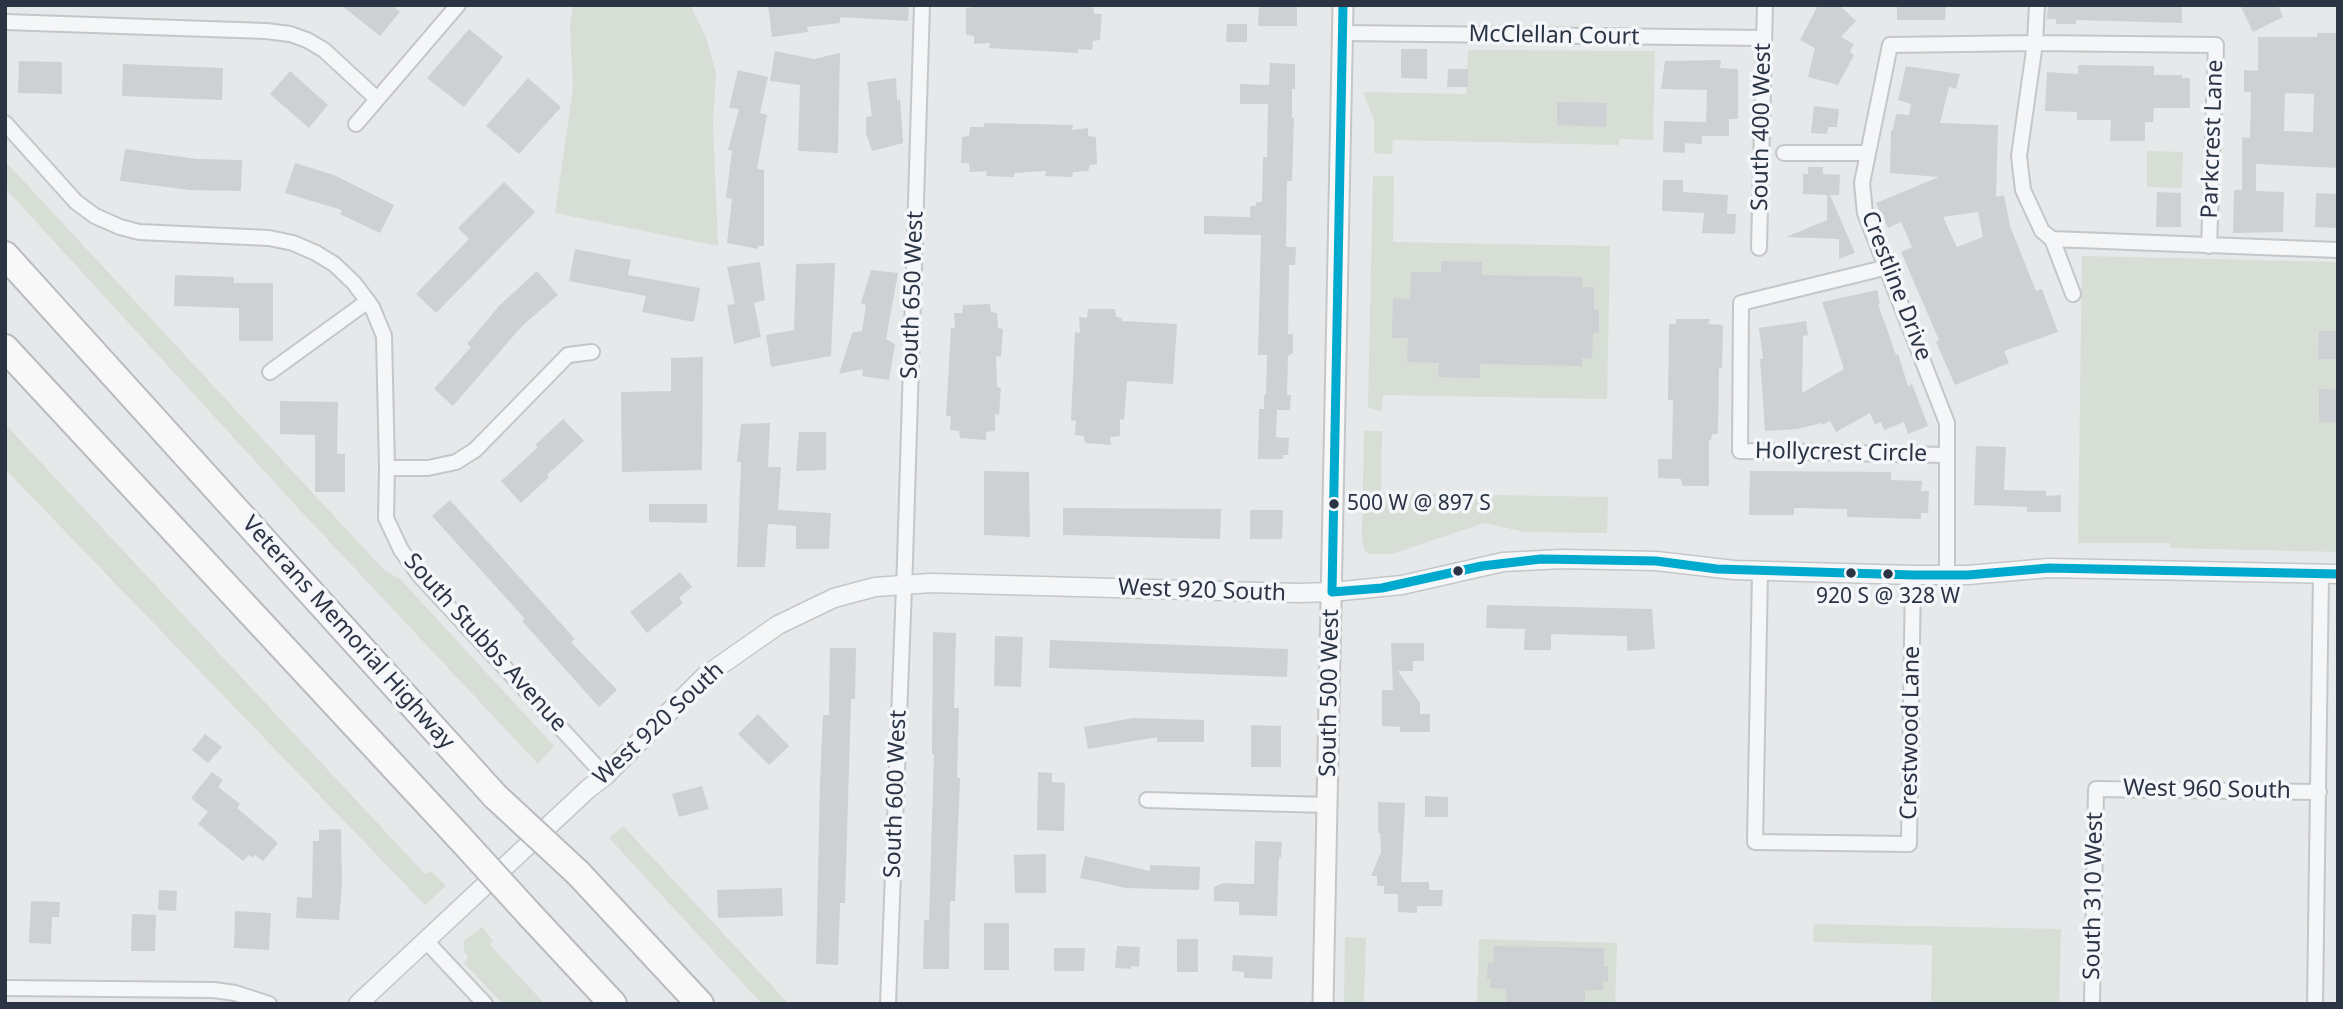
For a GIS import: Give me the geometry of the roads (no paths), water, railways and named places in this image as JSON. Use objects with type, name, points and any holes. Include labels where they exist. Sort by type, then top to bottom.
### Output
[{"type":"highway","name":"Veterans Memorial Highway","points":[[5,255],[495,796],[578,873],[700,1004]]},
{"type":"highway","points":[[5,348],[613,1004]]},
{"type":"main road","name":"South 500 West","points":[[1323,1004],[1343,5]]},
{"type":"street","points":[[356,124],[458,5]]},
{"type":"street","name":"South 650 West","points":[[903,585],[922,5]]},
{"type":"street","name":"South 400 West","points":[[1759,248],[1765,5]]},
{"type":"street","points":[[2036,5],[2035,43],[2019,156],[2023,190],[2042,231],[2052,239],[2073,294]]},
{"type":"street","points":[[5,22],[290,34],[324,50],[377,99]]},
{"type":"street","name":"McClellan Court","points":[[1343,33],[1764,38]]},
{"type":"street","name":"Crestline Drive","points":[[1947,576],[1947,423],[1865,213],[1862,183],[1890,45],[2035,43]]},
{"type":"street","name":"Parkcrest Lane","points":[[2035,43],[2217,45],[2209,246]]},
{"type":"street","name":"South Stubbs Avenue","points":[[5,123],[76,201],[95,216],[139,232],[269,238],[293,243],[334,264],[354,283],[368,301],[384,336],[386,517],[401,550],[420,576],[606,776]]},
{"type":"street","points":[[1784,153],[1868,153]]},
{"type":"street","points":[[2052,239],[2338,250]]},
{"type":"street","name":"Hollycrest Circle","points":[[1888,267],[1741,303],[1740,451],[1946,456]]},
{"type":"street","points":[[270,372],[368,301]]},
{"type":"street","points":[[387,468],[428,468],[456,462],[475,450],[568,355],[592,352]]},
{"type":"street","name":"West 920 South","points":[[358,1004],[588,789],[606,776],[705,676],[778,625],[834,598],[875,587],[931,583],[1332,592],[1402,585],[1482,566],[1522,560],[1656,561],[1717,569],[1947,576],[2049,568],[2330,574]]},
{"type":"street","name":"Crestwood Lane","points":[[1760,571],[1755,842],[1909,844],[1913,575]]},
{"type":"street","points":[[2315,1004],[2319,792],[2330,574]]},
{"type":"street","name":"South 600 West","points":[[888,1004],[903,585]]},
{"type":"street","name":"West 960 South","points":[[2095,789],[2319,792]]},
{"type":"street","name":"South 310 West","points":[[2092,1004],[2095,789]]},
{"type":"street","points":[[1147,800],[1327,804]]},
{"type":"street","points":[[426,941],[485,1004]]},
{"type":"street","points":[[5,988],[214,990],[235,993],[269,1004]]},
{"type":"place","name":"500 W @ 897 S","points":[[1334,504]]},
{"type":"place","name":"920 S @ 328 W","points":[[1888,574]]}]
